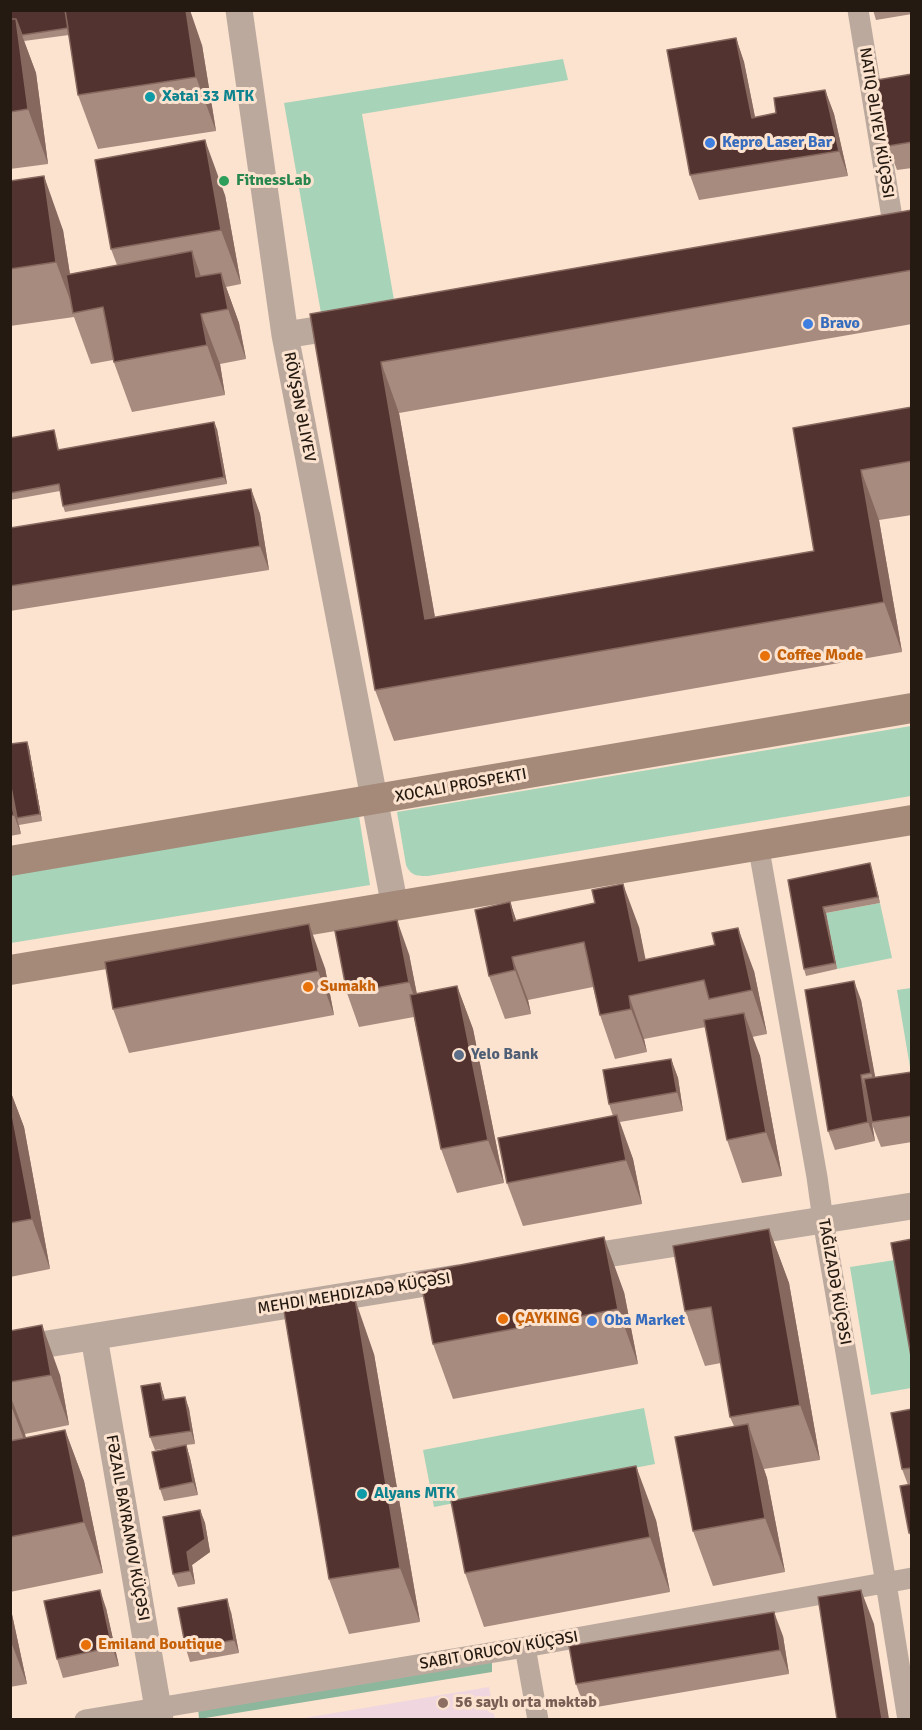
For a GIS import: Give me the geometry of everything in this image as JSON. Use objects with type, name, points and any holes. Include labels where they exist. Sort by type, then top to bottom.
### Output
[{"type":"main road","points":[[10,861],[912,708]]},
{"type":"main road","points":[[10,970],[912,820]]},
{"type":"street","name":"RÖVŞƏN ƏLIYEV","points":[[239,10],[285,335],[395,907]]},
{"type":"street","name":"NATIQ ƏLIYEV KÜÇƏSI","points":[[858,10],[893,237]]},
{"type":"street","points":[[285,335],[367,322]]},
{"type":"street","points":[[758,844],[817,1177],[908,1719]]},
{"type":"street","points":[[551,1263],[912,1206]]},
{"type":"street","name":"MEHDI MEHDIZADƏ KÜÇƏSI","points":[[10,1350],[480,1274]]},
{"type":"street","name":"FƏZAIL BAYRAMOV KÜÇƏSI","points":[[94,1337],[159,1714]]},
{"type":"street","name":"SABIT ORUCOV KÜÇƏSI","points":[[86,1719],[159,1714],[912,1578]]},
{"type":"street","points":[[525,1647],[538,1719]]},
{"type":"shaded area","name":"56 saylı orta məktəb","points":[[489,1687],[495,1719],[298,1719]]},
{"type":"green space","points":[[563,59],[568,80],[362,114],[394,300],[321,313],[284,103]]},
{"type":"green space","points":[[911,726],[911,796],[428,876],[415,875],[406,865],[397,812]]},
{"type":"green space","points":[[359,816],[370,885],[11,943],[11,872]]},
{"type":"green space","points":[[880,903],[892,958],[837,969],[826,913]]},
{"type":"green space","points":[[911,988],[911,1073],[897,990]]},
{"type":"green space","points":[[895,1260],[911,1355],[911,1388],[871,1395],[850,1267]]},
{"type":"green space","points":[[644,1408],[655,1464],[434,1507],[423,1450]]},
{"type":"green space","points":[[492,1658],[492,1672],[199,1719],[198,1707]]},
{"type":"building","points":[[10,10],[65,10],[68,28],[22,35],[16,19],[10,19]]},
{"type":"building","points":[[65,10],[186,10],[196,77],[78,95]]},
{"type":"building","points":[[10,19],[16,19],[28,109],[10,112]]},
{"type":"building","points":[[736,38],[752,118],[776,113],[774,98],[825,90],[839,151],[690,175],[667,50]]},
{"type":"building","points":[[912,74],[912,142],[888,146],[877,80]]},
{"type":"building","points":[[205,140],[221,230],[111,249],[95,160]]},
{"type":"building","points":[[44,176],[56,262],[10,269],[10,181]]},
{"type":"building","points":[[912,210],[912,270],[381,362],[425,619],[814,551],[793,428],[912,407],[912,461],[861,470],[884,602],[375,690],[310,314]]},
{"type":"building","points":[[192,251],[196,277],[221,273],[228,309],[201,314],[207,345],[114,362],[103,307],[73,313],[66,275]]},
{"type":"building","points":[[214,422],[224,477],[63,506],[59,484],[10,493],[10,438],[54,430],[58,450]]},
{"type":"building","points":[[251,489],[260,546],[10,586],[10,528]]},
{"type":"building","points":[[27,742],[40,814],[17,818],[10,782],[10,744]]},
{"type":"building","points":[[10,795],[14,815],[10,816]]},
{"type":"building","points":[[870,863],[878,897],[823,907],[835,963],[804,969],[788,880]]},
{"type":"building","points":[[623,884],[639,961],[715,945],[712,933],[738,928],[752,990],[709,999],[704,980],[629,996],[631,1009],[600,1015],[584,942],[512,957],[515,970],[489,976],[475,910],[510,902],[514,921],[595,903],[592,890]]},
{"type":"building","points":[[397,920],[409,982],[347,993],[335,931]]},
{"type":"building","points":[[309,924],[318,971],[113,1009],[105,962]]},
{"type":"building","points":[[854,981],[871,1073],[861,1075],[868,1122],[828,1131],[805,990]]},
{"type":"building","points":[[457,986],[488,1140],[441,1149],[410,995]]},
{"type":"building","points":[[744,1013],[766,1132],[727,1140],[704,1020]]},
{"type":"building","points":[[671,1059],[677,1092],[609,1104],[603,1070]]},
{"type":"building","points":[[912,1072],[912,1116],[872,1122],[864,1079]]},
{"type":"building","points":[[10,1103],[32,1219],[10,1223]]},
{"type":"building","points":[[617,1115],[626,1160],[507,1183],[498,1138]]},
{"type":"building","points":[[769,1229],[800,1405],[730,1417],[711,1307],[685,1311],[673,1246]]},
{"type":"building","points":[[604,1237],[618,1309],[433,1344],[419,1273]]},
{"type":"building","points":[[912,1239],[912,1362],[891,1243]]},
{"type":"building","name":"Alyans MTK","points":[[355,1299],[400,1568],[329,1579],[284,1311]]},
{"type":"building","points":[[42,1325],[51,1375],[10,1382],[10,1331]]},
{"type":"building","points":[[160,1383],[163,1400],[185,1397],[191,1431],[150,1437],[141,1386]]},
{"type":"building","points":[[912,1409],[912,1468],[902,1469],[891,1413]]},
{"type":"building","points":[[748,1424],[765,1518],[693,1531],[675,1437]]},
{"type":"building","points":[[65,1430],[84,1522],[10,1537],[10,1441]]},
{"type":"building","points":[[186,1445],[193,1482],[160,1489],[152,1452]]},
{"type":"building","points":[[636,1466],[650,1537],[465,1573],[451,1501]]},
{"type":"building","points":[[912,1484],[912,1532],[909,1533],[900,1486]]},
{"type":"building","points":[[200,1510],[205,1539],[187,1552],[190,1571],[173,1574],[163,1517]]},
{"type":"building","points":[[100,1590],[112,1647],[57,1659],[44,1601]]},
{"type":"building","points":[[861,1590],[882,1719],[837,1719],[818,1597]]},
{"type":"building","points":[[227,1599],[234,1640],[186,1649],[178,1608]]},
{"type":"building","points":[[774,1612],[780,1650],[576,1684],[569,1646]]},
{"type":"place","name":"Xətai 33 MTK","points":[[150,97]]},
{"type":"place","name":"Kepro Laser Bar","points":[[710,143]]},
{"type":"place","name":"FitnessLab","points":[[224,181]]},
{"type":"place","name":"Bravo","points":[[808,324]]},
{"type":"place","name":"Coffee Mode","points":[[765,656]]},
{"type":"place","name":"Sumakh","points":[[308,987]]},
{"type":"place","name":"Yelo Bank","points":[[459,1055]]},
{"type":"place","name":"ÇAYKING","points":[[503,1319]]},
{"type":"place","name":"Oba Market","points":[[592,1321]]},
{"type":"place","name":"Alyans MTK","points":[[362,1494]]},
{"type":"place","name":"Emiland Boutique","points":[[86,1645]]},
{"type":"place","name":"56 saylı orta məktəb","points":[[443,1703]]}]
